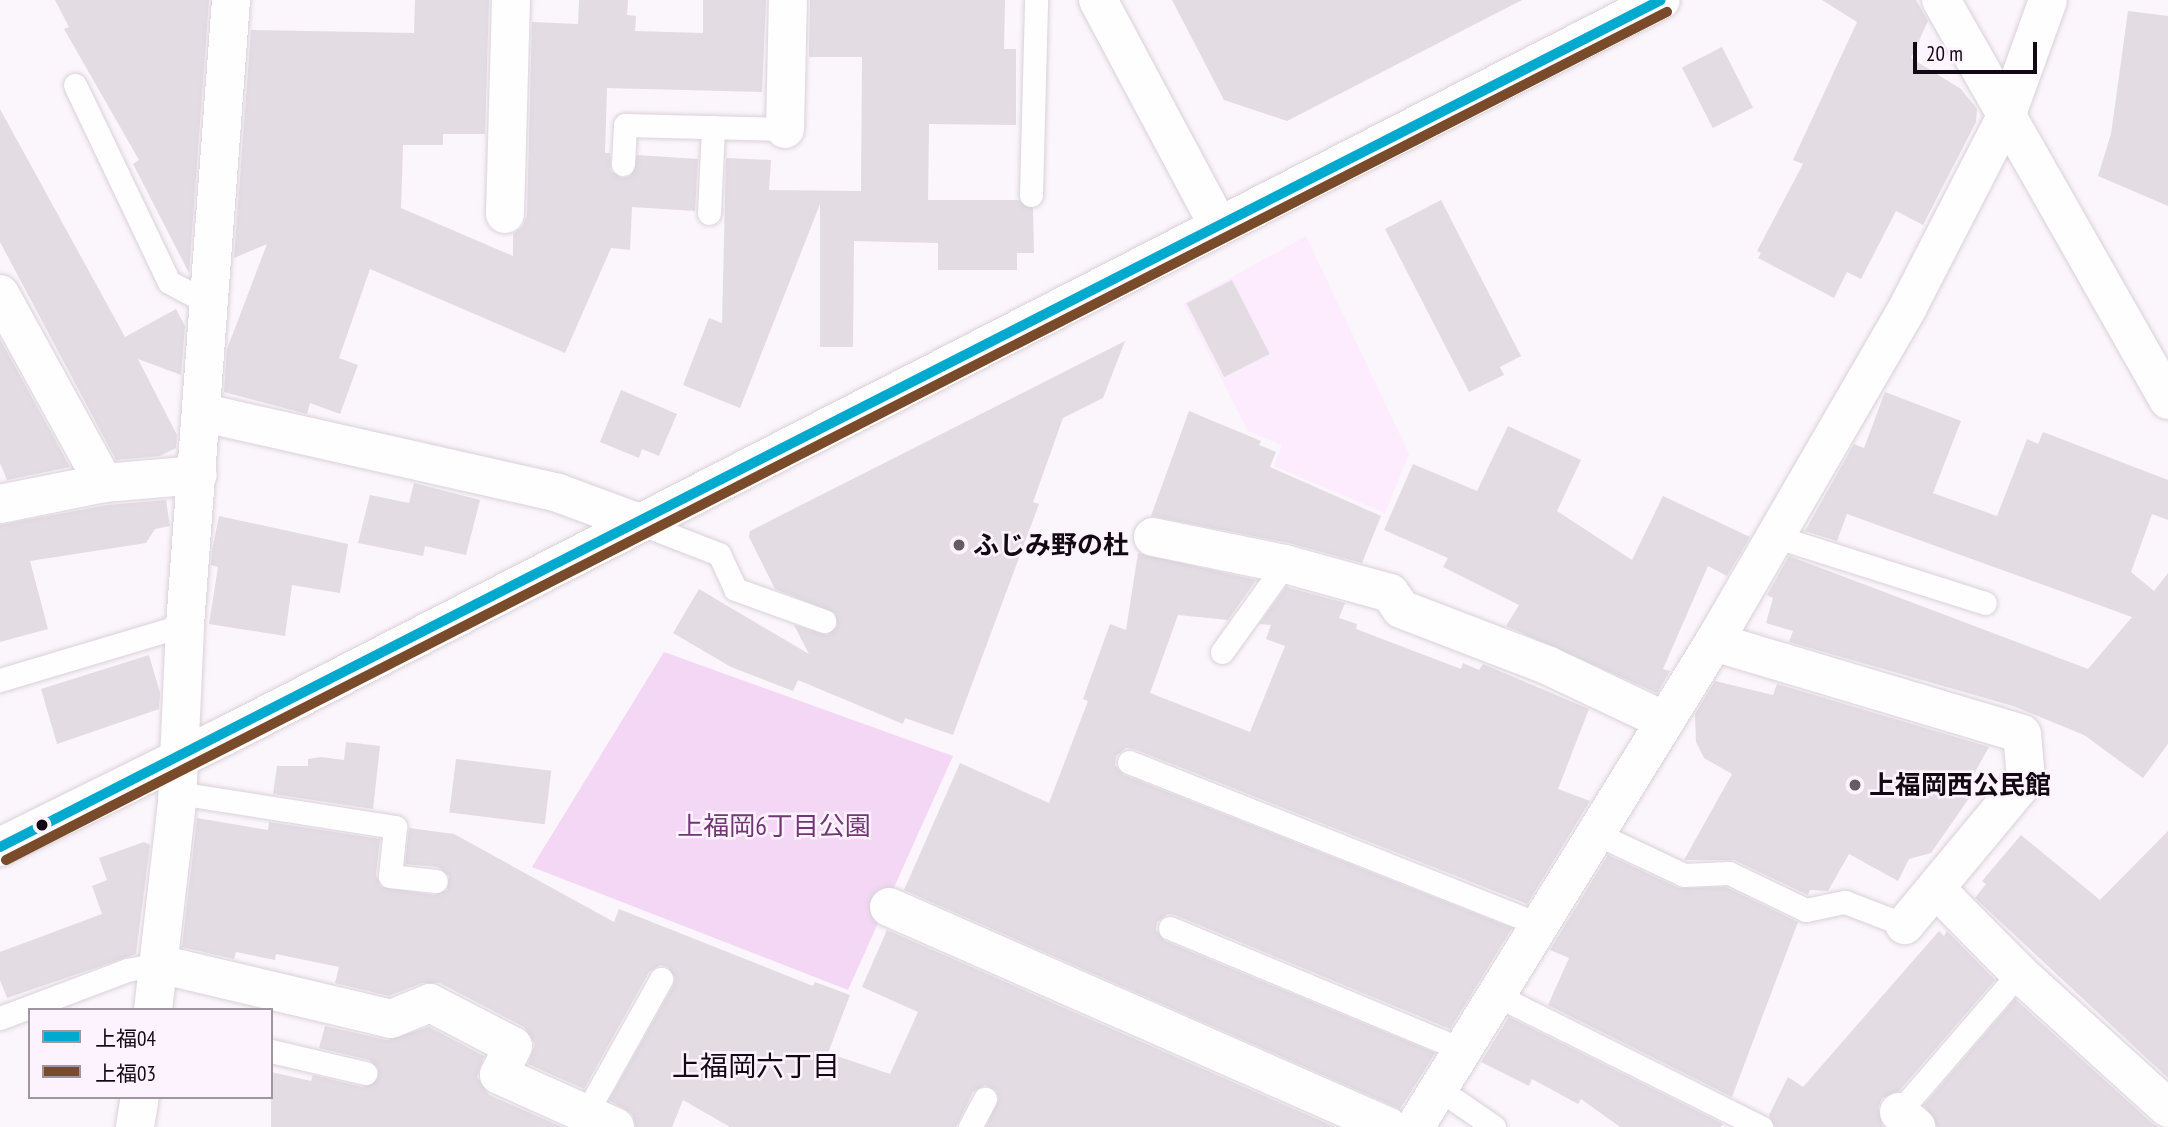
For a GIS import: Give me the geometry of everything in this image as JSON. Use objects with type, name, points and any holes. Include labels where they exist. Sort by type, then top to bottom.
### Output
[{"type":"street","points":[[153,1008],[178,776],[185,625],[212,305],[231,0]]},
{"type":"street","points":[[505,214],[511,0]]},
{"type":"street","points":[[785,129],[788,0]]},
{"type":"street","points":[[1098,0],[1218,225]]},
{"type":"street","points":[[0,847],[178,776],[639,523],[1661,0]]},
{"type":"street","points":[[1941,0],[2168,400]]},
{"type":"street","points":[[1415,1127],[1714,642],[1908,307],[2007,114],[2048,0]]},
{"type":"street","points":[[0,294],[104,483]]},
{"type":"street","points":[[204,413],[558,493],[639,523]]},
{"type":"street","points":[[0,504],[104,483],[198,475]]},
{"type":"street","points":[[1153,537],[1285,564],[1390,593],[1401,609],[1546,665],[1665,721]]},
{"type":"street","points":[[1714,642],[2022,734],[2026,779],[1937,890],[1905,925]]},
{"type":"street","points":[[1937,890],[2019,973],[2168,1108]]},
{"type":"street","points":[[889,907],[1389,1127]]},
{"type":"street","points":[[159,964],[391,1018],[430,1003],[513,1046],[499,1075],[600,1121]]},
{"type":"street","points":[[135,1127],[140,1099]]},
{"type":"lane","points":[[1031,195],[1036,0]]},
{"type":"lane","points":[[75,85],[169,282],[212,305]]},
{"type":"lane","points":[[623,164],[625,125],[785,129]]},
{"type":"lane","points":[[709,213],[713,127]]},
{"type":"lane","points":[[639,523],[719,554],[735,589],[824,621]]},
{"type":"lane","points":[[1777,537],[1985,603]]},
{"type":"lane","points":[[1222,652],[1285,564]]},
{"type":"lane","points":[[0,680],[185,625]]},
{"type":"lane","points":[[1129,762],[1541,925]]},
{"type":"lane","points":[[178,776],[395,827],[390,876],[436,881]]},
{"type":"lane","points":[[1597,834],[1684,875],[1729,873],[1806,910],[1844,902],[1905,925]]},
{"type":"lane","points":[[1170,929],[1463,1050]]},
{"type":"lane","points":[[0,1018],[127,970],[159,964]]},
{"type":"lane","points":[[1907,1119],[2019,973]]},
{"type":"lane","points":[[600,1121],[661,979]]},
{"type":"lane","points":[[1498,996],[1761,1127]]},
{"type":"lane","points":[[273,1051],[365,1073]]},
{"type":"lane","points":[[1439,1089],[1494,1127]]},
{"type":"lane","points":[[970,1127],[985,1099]]},
{"type":"shaded area","points":[[1306,236],[1409,454],[1385,513],[1274,466],[1282,445],[1248,431],[1183,304]]},
{"type":"green space","name":"上福岡6丁目公園","points":[[664,652],[953,756],[848,990],[532,867]]},
{"type":"building","points":[[55,0],[209,0],[189,273],[133,164],[139,160],[64,29],[69,27]]},
{"type":"building","points":[[415,0],[489,0],[485,134],[443,134],[443,145],[403,145],[401,208],[513,256],[513,234],[523,226],[527,215],[532,22],[578,24],[579,0],[628,0],[627,15],[636,16],[635,31],[703,33],[703,0],[766,0],[762,92],[607,88],[605,153],[610,153],[611,171],[622,178],[630,176],[637,155],[698,159],[695,211],[632,207],[630,250],[611,248],[565,353],[370,269],[339,358],[358,365],[340,414],[310,403],[307,414],[224,392],[227,349],[267,244],[234,258],[251,30],[414,33]]},
{"type":"building","points":[[810,0],[1005,0],[1004,49],[1016,49],[1016,125],[929,124],[928,200],[1018,200],[1033,208],[1034,253],[1017,253],[1017,270],[938,270],[938,243],[854,241],[853,347],[820,347],[820,204],[740,408],[683,385],[709,318],[722,323],[726,158],[771,160],[769,190],[861,191],[862,57],[809,57]]},
{"type":"building","points":[[1172,0],[1522,0],[1287,121],[1224,100]]},
{"type":"building","points":[[1822,0],[1916,0],[1928,21],[1911,58],[1961,89],[1977,109],[1976,122],[1923,225],[1896,211],[1861,279],[1847,272],[1834,298],[1758,258],[1761,253],[1757,251],[1803,164],[1793,160],[1857,22]]},
{"type":"building","points":[[2128,11],[2168,16],[2168,206],[2098,176],[2111,134]]},
{"type":"building","points":[[1722,47],[1753,108],[1713,128],[1682,67]]},
{"type":"building","points":[[0,109],[125,337],[176,309],[185,326],[181,375],[138,359],[177,435],[176,448],[160,456],[116,460],[0,242]]},
{"type":"building","points":[[1441,200],[1521,356],[1500,367],[1504,375],[1469,392],[1385,229]]},
{"type":"building","points":[[1232,280],[1270,354],[1224,377],[1187,303]]},
{"type":"building","points":[[0,339],[70,467],[7,480],[0,463]]},
{"type":"building","name":"ふじみ野の杜","points":[[1125,341],[1103,398],[1063,418],[1033,502],[1039,504],[953,735],[905,718],[903,724],[798,680],[793,691],[731,667],[673,633],[699,589],[809,654],[794,625],[827,635],[837,626],[835,613],[775,589],[749,537],[750,531]]},
{"type":"building","points":[[621,390],[677,414],[659,456],[642,449],[639,458],[600,442]]},
{"type":"building","points":[[1885,392],[1961,421],[1933,493],[1997,516],[2027,439],[2038,444],[2043,432],[2168,480],[2168,520],[2152,514],[2131,572],[2154,591],[2168,573],[2168,744],[2143,778],[2084,735],[2013,706],[1789,642],[1793,631],[1766,623],[1773,598],[1767,595],[1789,556],[2088,669],[2132,617],[1847,514],[1837,541],[1805,531],[1854,444],[1864,448]]},
{"type":"building","points":[[1189,411],[1261,441],[1259,445],[1276,452],[1270,467],[1381,516],[1362,563],[1289,543],[1151,516]]},
{"type":"building","points":[[1508,426],[1581,460],[1557,511],[1632,560],[1663,496],[1750,537],[1727,576],[1708,566],[1663,669],[1670,671],[1657,693],[1506,626],[1519,605],[1443,567],[1448,558],[1384,530],[1413,464],[1477,491]]},
{"type":"building","points":[[414,483],[480,500],[466,555],[425,546],[423,556],[358,543],[370,495],[409,503]]},
{"type":"building","points":[[166,500],[170,526],[155,529],[146,543],[30,561],[48,629],[0,642],[0,525],[107,505]]},
{"type":"building","points":[[219,516],[348,544],[340,593],[292,585],[285,636],[209,624],[218,567],[211,565],[212,550]]},
{"type":"building","points":[[1138,553],[1256,580],[1228,620],[1178,615],[1150,693],[1250,732],[1285,646],[1266,639],[1271,625],[1259,624],[1286,587],[1345,603],[1339,618],[1357,624],[1356,629],[1461,669],[1463,663],[1479,670],[1483,664],[1589,709],[1558,789],[1590,801],[1527,904],[1134,749],[1126,748],[1116,756],[1115,765],[1124,775],[1512,928],[1450,1029],[1175,915],[1168,914],[1157,922],[1156,930],[1165,941],[1435,1053],[1400,1109],[904,890],[960,763],[1049,803],[1088,701],[1083,699],[1110,624],[1126,630]]},
{"type":"building","points":[[149,655],[160,693],[159,709],[57,744],[41,689]]},
{"type":"building","name":"上福岡西公民館","points":[[1715,681],[1773,695],[1777,684],[1989,747],[1965,790],[1972,794],[1931,853],[1909,859],[1898,881],[1849,854],[1828,891],[1810,890],[1808,895],[1734,860],[1684,860],[1732,774],[1704,758],[1696,742],[1695,714]]},
{"type":"building","points":[[346,742],[380,746],[373,809],[273,794],[277,766],[308,766],[308,759],[321,757],[344,760]]},
{"type":"building","points":[[456,759],[551,771],[545,824],[449,813]]},
{"type":"building","points":[[197,818],[268,830],[269,822],[380,839],[376,875],[381,887],[434,895],[447,890],[449,876],[438,867],[405,864],[409,828],[454,834],[614,922],[619,909],[813,986],[815,982],[850,995],[828,1053],[890,1074],[918,1012],[862,987],[887,930],[1335,1127],[986,1127],[999,1099],[996,1091],[985,1085],[973,1092],[956,1127],[730,1127],[683,1100],[672,1127],[636,1127],[632,1114],[609,1100],[673,986],[675,978],[668,967],[660,965],[649,972],[584,1089],[528,1064],[535,1044],[524,1027],[440,983],[422,983],[389,996],[335,983],[339,967],[276,954],[275,960],[236,952],[234,959],[182,947]]},
{"type":"building","points":[[2168,831],[2168,1078],[1975,898],[1986,884],[1982,881],[2021,835],[2100,900]]},
{"type":"building","points":[[144,842],[150,845],[136,954],[7,998],[0,980],[0,952],[102,914],[92,886],[107,880],[99,858]]},
{"type":"building","points":[[1608,855],[1679,888],[1726,887],[1798,922],[1732,1097],[1548,1005],[1569,958],[1550,950]]},
{"type":"building","points":[[1939,931],[1944,936],[1947,931],[1995,980],[1899,1091],[1882,1098],[1878,1108],[1883,1127],[1775,1127],[1769,1115],[1788,1077],[1803,1087]]},
{"type":"building","points":[[2015,999],[2159,1127],[1937,1127],[1924,1105]]},
{"type":"building","points":[[1509,1017],[1723,1124],[1721,1127],[1620,1127],[1581,1099],[1578,1104],[1532,1079],[1529,1086],[1481,1062]]},
{"type":"building","points":[[325,1026],[387,1040],[429,1027],[484,1056],[477,1077],[489,1095],[562,1127],[271,1127],[273,1072],[311,1081],[313,1075],[362,1087],[378,1077],[378,1068],[369,1060],[319,1048]]},
{"type":"transit line","name":"上福04","points":[[0,847],[1661,0]]},
{"type":"transit line","name":"上福03","points":[[6,860],[1667,12]]},
{"type":"place","name":"ふじみ野の杜","points":[[959,545]]},
{"type":"place","name":"上福岡西公民館","points":[[1855,785]]},
{"type":"district","name":"上福岡六丁目","points":[[756,1066]]}]
